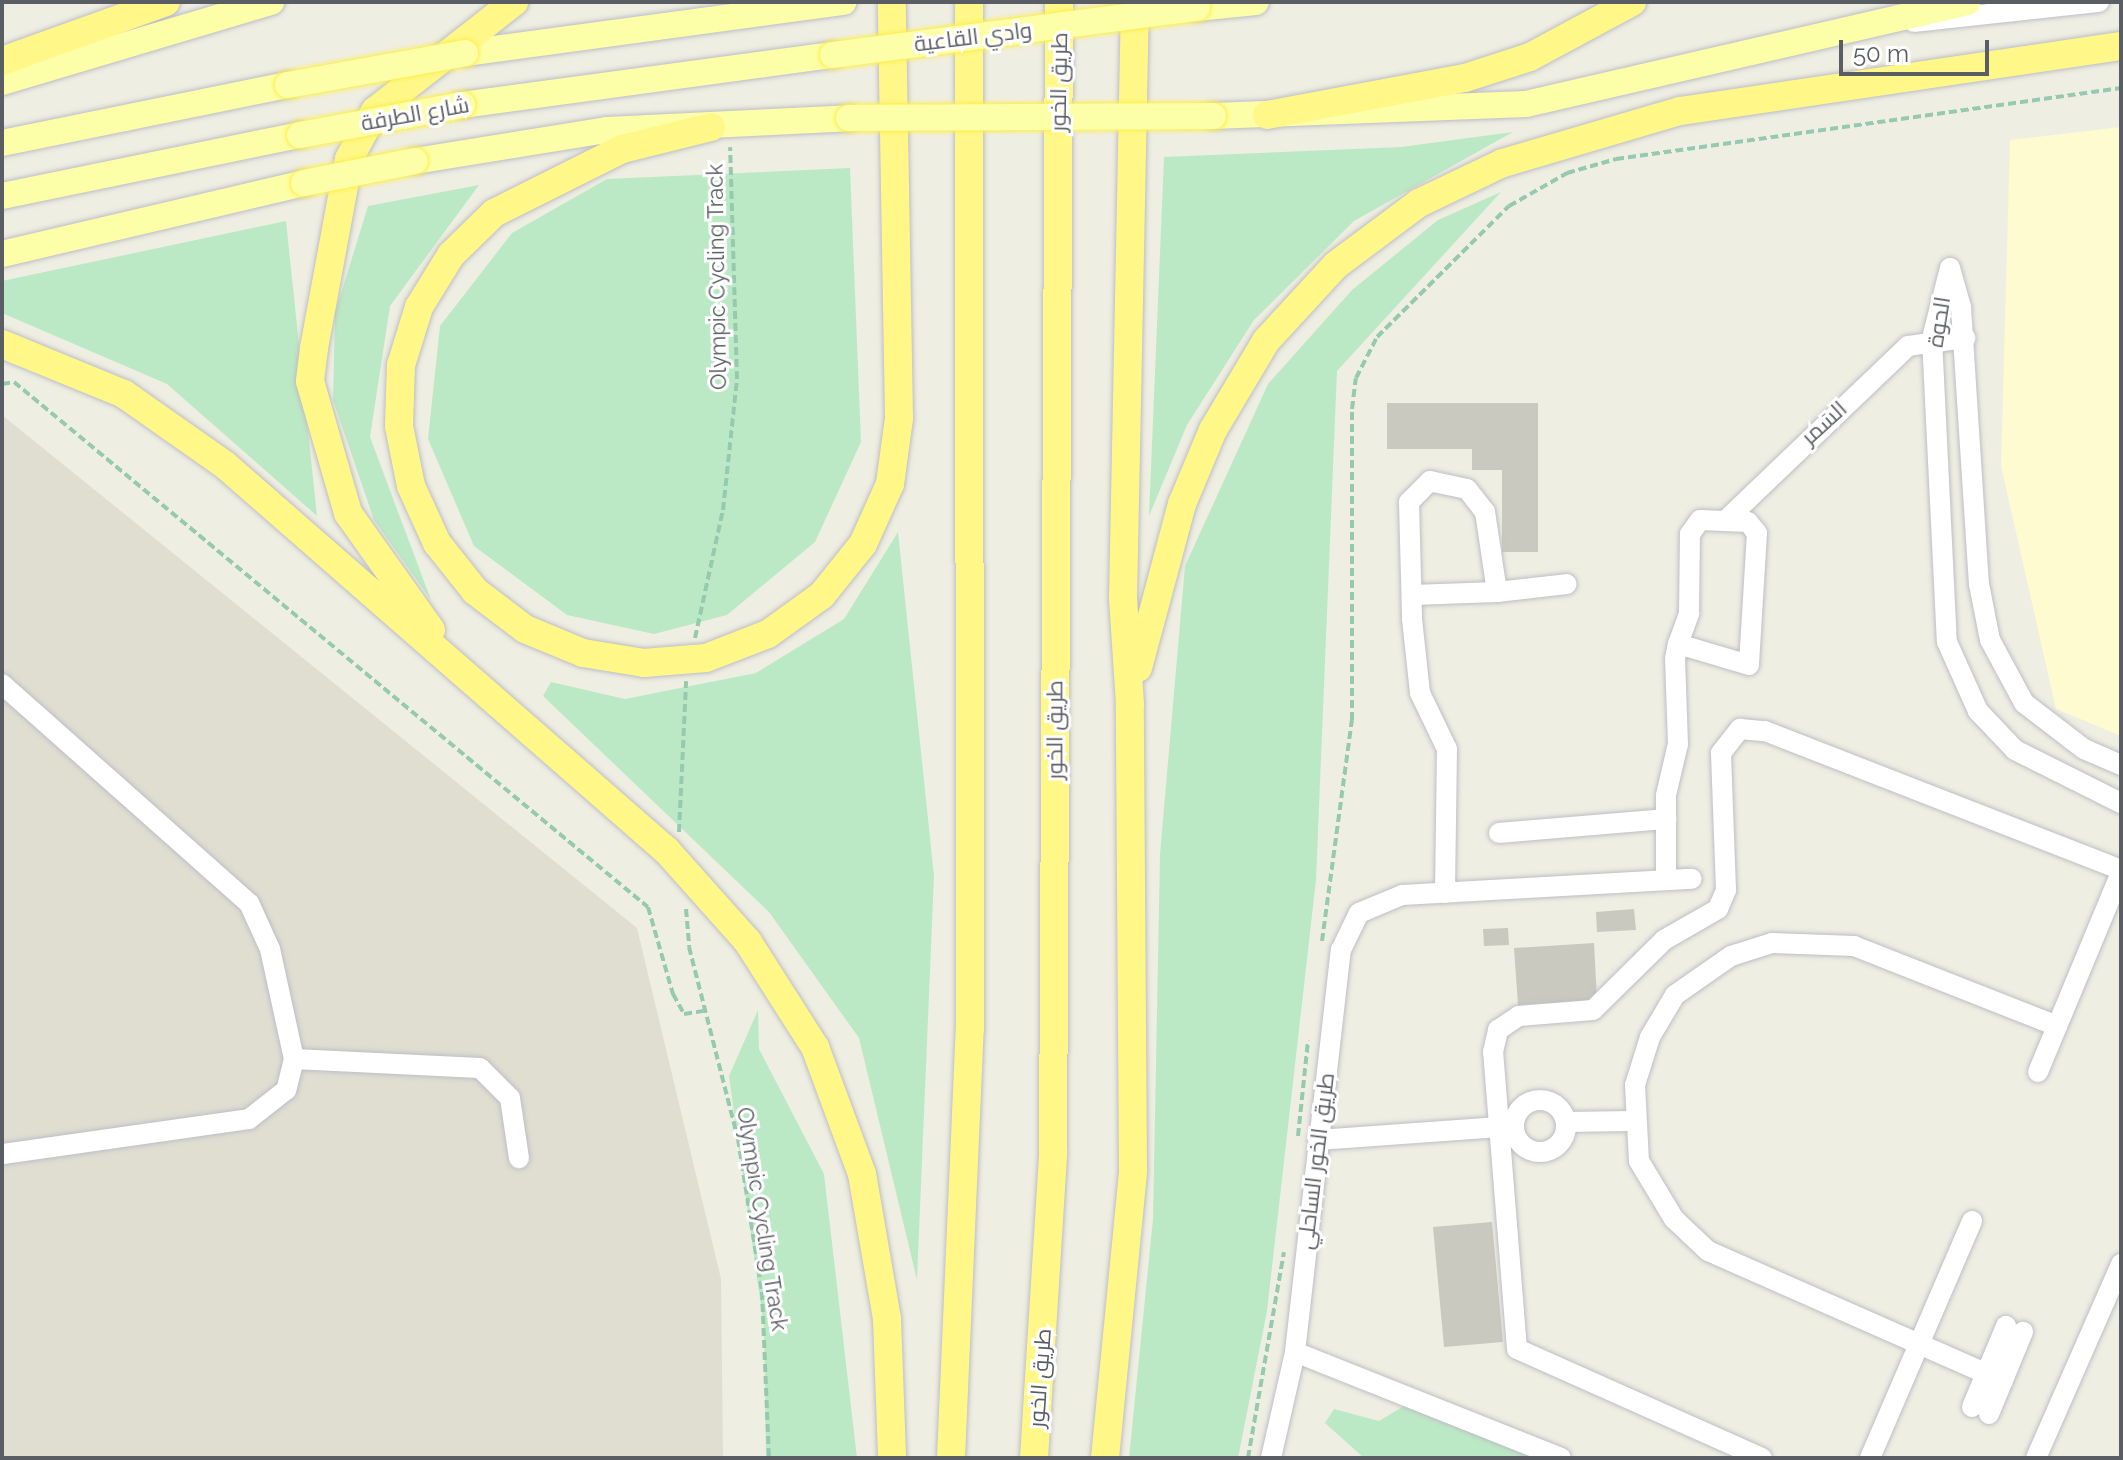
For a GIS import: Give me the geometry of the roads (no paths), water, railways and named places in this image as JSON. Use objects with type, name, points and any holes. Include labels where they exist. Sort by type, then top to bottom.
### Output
[{"type":"highway","points":[[2,61],[166,2]]},
{"type":"highway","points":[[493,699],[372,557],[331,473],[310,381],[332,230],[349,159],[368,123],[514,2]]},
{"type":"highway","points":[[721,134],[622,149],[494,213],[443,268],[419,307],[401,365],[399,426],[411,486],[437,543],[475,591],[525,629],[583,653],[644,663],[706,658],[768,634],[822,595],[863,544],[890,484],[899,418],[892,2]]},
{"type":"highway","points":[[951,1458],[970,1029],[969,2]]},
{"type":"highway","name":"طريق الخور","points":[[1034,1458],[1053,1152],[1059,2]]},
{"type":"highway","points":[[1105,1458],[1133,1170],[1130,704],[1123,599],[1135,2]]},
{"type":"highway","points":[[1267,115],[1465,78],[1530,57],[1632,2]]},
{"type":"highway","points":[[1130,704],[1157,578],[1213,430],[1266,341],[1336,265],[1419,203],[1503,163],[1680,111],[2121,46]]},
{"type":"highway","points":[[2,344],[76,370],[176,427],[667,851],[748,942],[815,1047],[862,1174],[887,1319],[892,1458]]},
{"type":"main road","points":[[2,82],[271,2]]},
{"type":"main road","name":"وادي القاعية","points":[[833,55],[1256,2]]},
{"type":"main road","points":[[2,254],[304,183],[415,161],[607,130],[721,134],[849,118],[1267,115],[1526,104],[1894,22],[1967,2]]},
{"type":"main road","points":[[2,143],[465,53],[836,3]]},
{"type":"main road","name":"شارع الطرفة","points":[[2,196],[462,105],[833,55]]},
{"type":"street","points":[[1894,22],[1975,20],[2099,2]]},
{"type":"street","name":"الحوة","points":[[2121,765],[2084,749],[2024,703],[1990,640],[1979,584],[1965,338],[1950,268],[1932,338],[1937,530],[1947,642],[1961,684],[2015,750],[2121,803]]},
{"type":"street","points":[[1932,338],[1965,338]]},
{"type":"street","name":"السَمر","points":[[1725,521],[1908,346],[1932,338]]},
{"type":"street","points":[[1497,592],[1485,512],[1467,489],[1430,481],[1409,502],[1412,595],[1420,693],[1447,749],[1445,893],[1692,879]]},
{"type":"street","points":[[1666,880],[1666,819],[1678,744],[1678,644],[1689,613],[1692,525],[1748,522],[1757,533],[1751,659],[1743,669],[1678,644]]},
{"type":"street","points":[[1412,595],[1497,592],[1567,584]]},
{"type":"street","points":[[2,684],[249,903],[270,949],[294,1059],[286,1090],[249,1119],[2,1154]]},
{"type":"street","points":[[1762,1458],[1517,1349],[1506,1127],[1493,1044],[1503,1024],[1593,1010],[1646,954],[1722,903],[1721,753],[1740,729],[1765,731],[2121,872],[2038,1072]]},
{"type":"street","points":[[1499,833],[1666,819]]},
{"type":"street","name":"طريق الخور الساحلي","points":[[1271,1458],[1295,1352],[1318,1140],[1348,929],[1374,903],[1402,895],[1445,893]]},
{"type":"street","points":[[1994,1377],[1708,1251],[1649,1181],[1632,1121],[1641,1060],[1675,995],[1721,961],[1772,943],[1854,946],[2057,1026]]},
{"type":"street","points":[[294,1059],[480,1068],[510,1098],[519,1158]]},
{"type":"street","points":[[1318,1140],[1506,1127],[1524,1105],[1541,1100],[1558,1106],[1566,1122],[1563,1140],[1539,1152],[1523,1145],[1506,1127]]},
{"type":"street","points":[[1566,1122],[1632,1121]]},
{"type":"street","points":[[1870,1458],[1972,1221]]},
{"type":"street","points":[[2036,1458],[2121,1264]]},
{"type":"street","points":[[1980,1410],[2014,1329]]},
{"type":"street","points":[[1295,1352],[1561,1458]]}]
